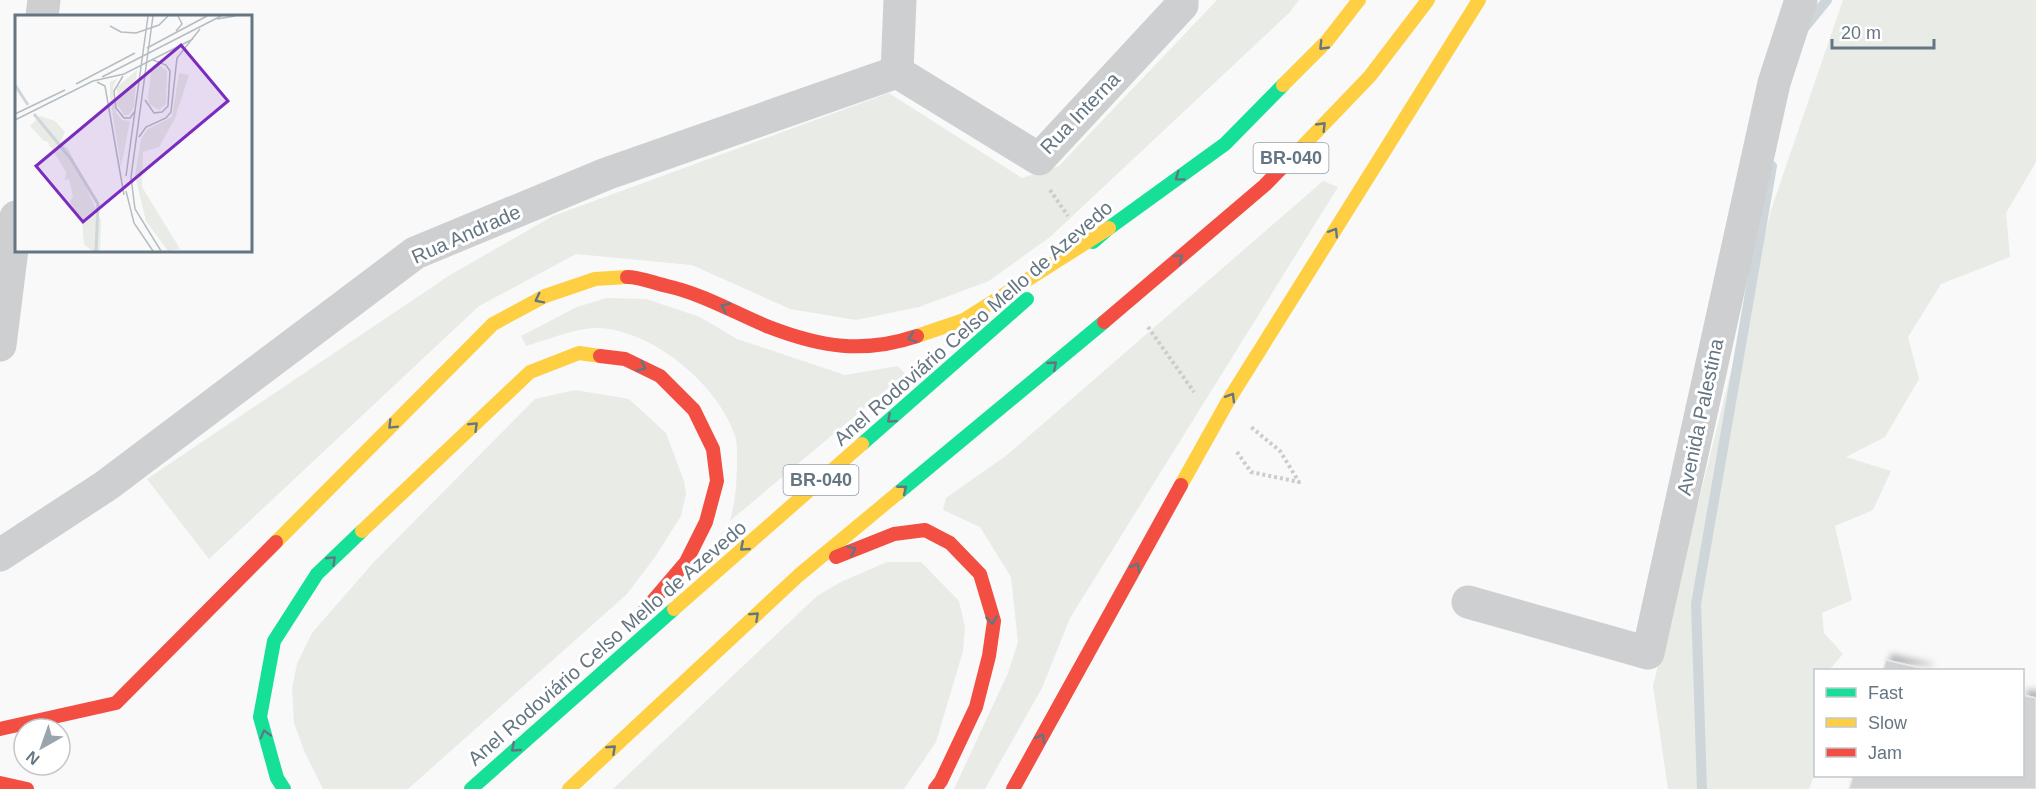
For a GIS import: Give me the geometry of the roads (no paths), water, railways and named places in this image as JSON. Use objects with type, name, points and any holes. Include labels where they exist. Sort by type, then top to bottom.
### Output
[{"type":"highway","name":"Anel Rodoviário Celso Mello de Azevedo","points":[[471,789],[534,731],[1109,228],[1225,144],[1327,41],[1359,0]]},
{"type":"highway","name":"BR-040","points":[[569,789],[799,575],[1024,390],[1265,185],[1370,76],[1428,0]]},
{"type":"highway","points":[[1013,789],[1228,401],[1479,0]]},
{"type":"highway","points":[[0,729],[116,703],[493,324],[545,296],[595,279],[632,277],[690,291],[770,327],[821,344],[860,348],[898,342],[964,320],[1109,228]]},
{"type":"highway","points":[[284,789],[277,778],[261,717],[274,641],[317,574],[530,372],[579,353],[625,359],[660,376],[694,410],[713,449],[717,481],[706,522],[686,562],[631,626]]},
{"type":"highway","points":[[799,575],[858,547],[894,534],[924,530],[950,543],[980,574],[994,621],[989,656],[976,707],[935,789]]},
{"type":"highway","points":[[534,731],[615,644]]},
{"type":"highway","points":[[0,783],[27,789]]},
{"type":"street","points":[[42,15],[44,0]]},
{"type":"street","points":[[897,72],[900,0]]},
{"type":"street","name":"Avenida Palestina","points":[[1468,602],[1648,653],[1774,83],[1801,0]]},
{"type":"street","name":"Rua Interna","points":[[897,72],[1039,159],[1183,2]]},
{"type":"street","name":"Rua Andrade","points":[[0,555],[107,485],[415,253],[606,174],[897,72]]},
{"type":"street","points":[[0,345],[15,225]]},
{"type":"waterway","points":[[1805,27],[1827,0]]},
{"type":"waterway","points":[[1702,789],[1696,604],[1772,166]]}]
